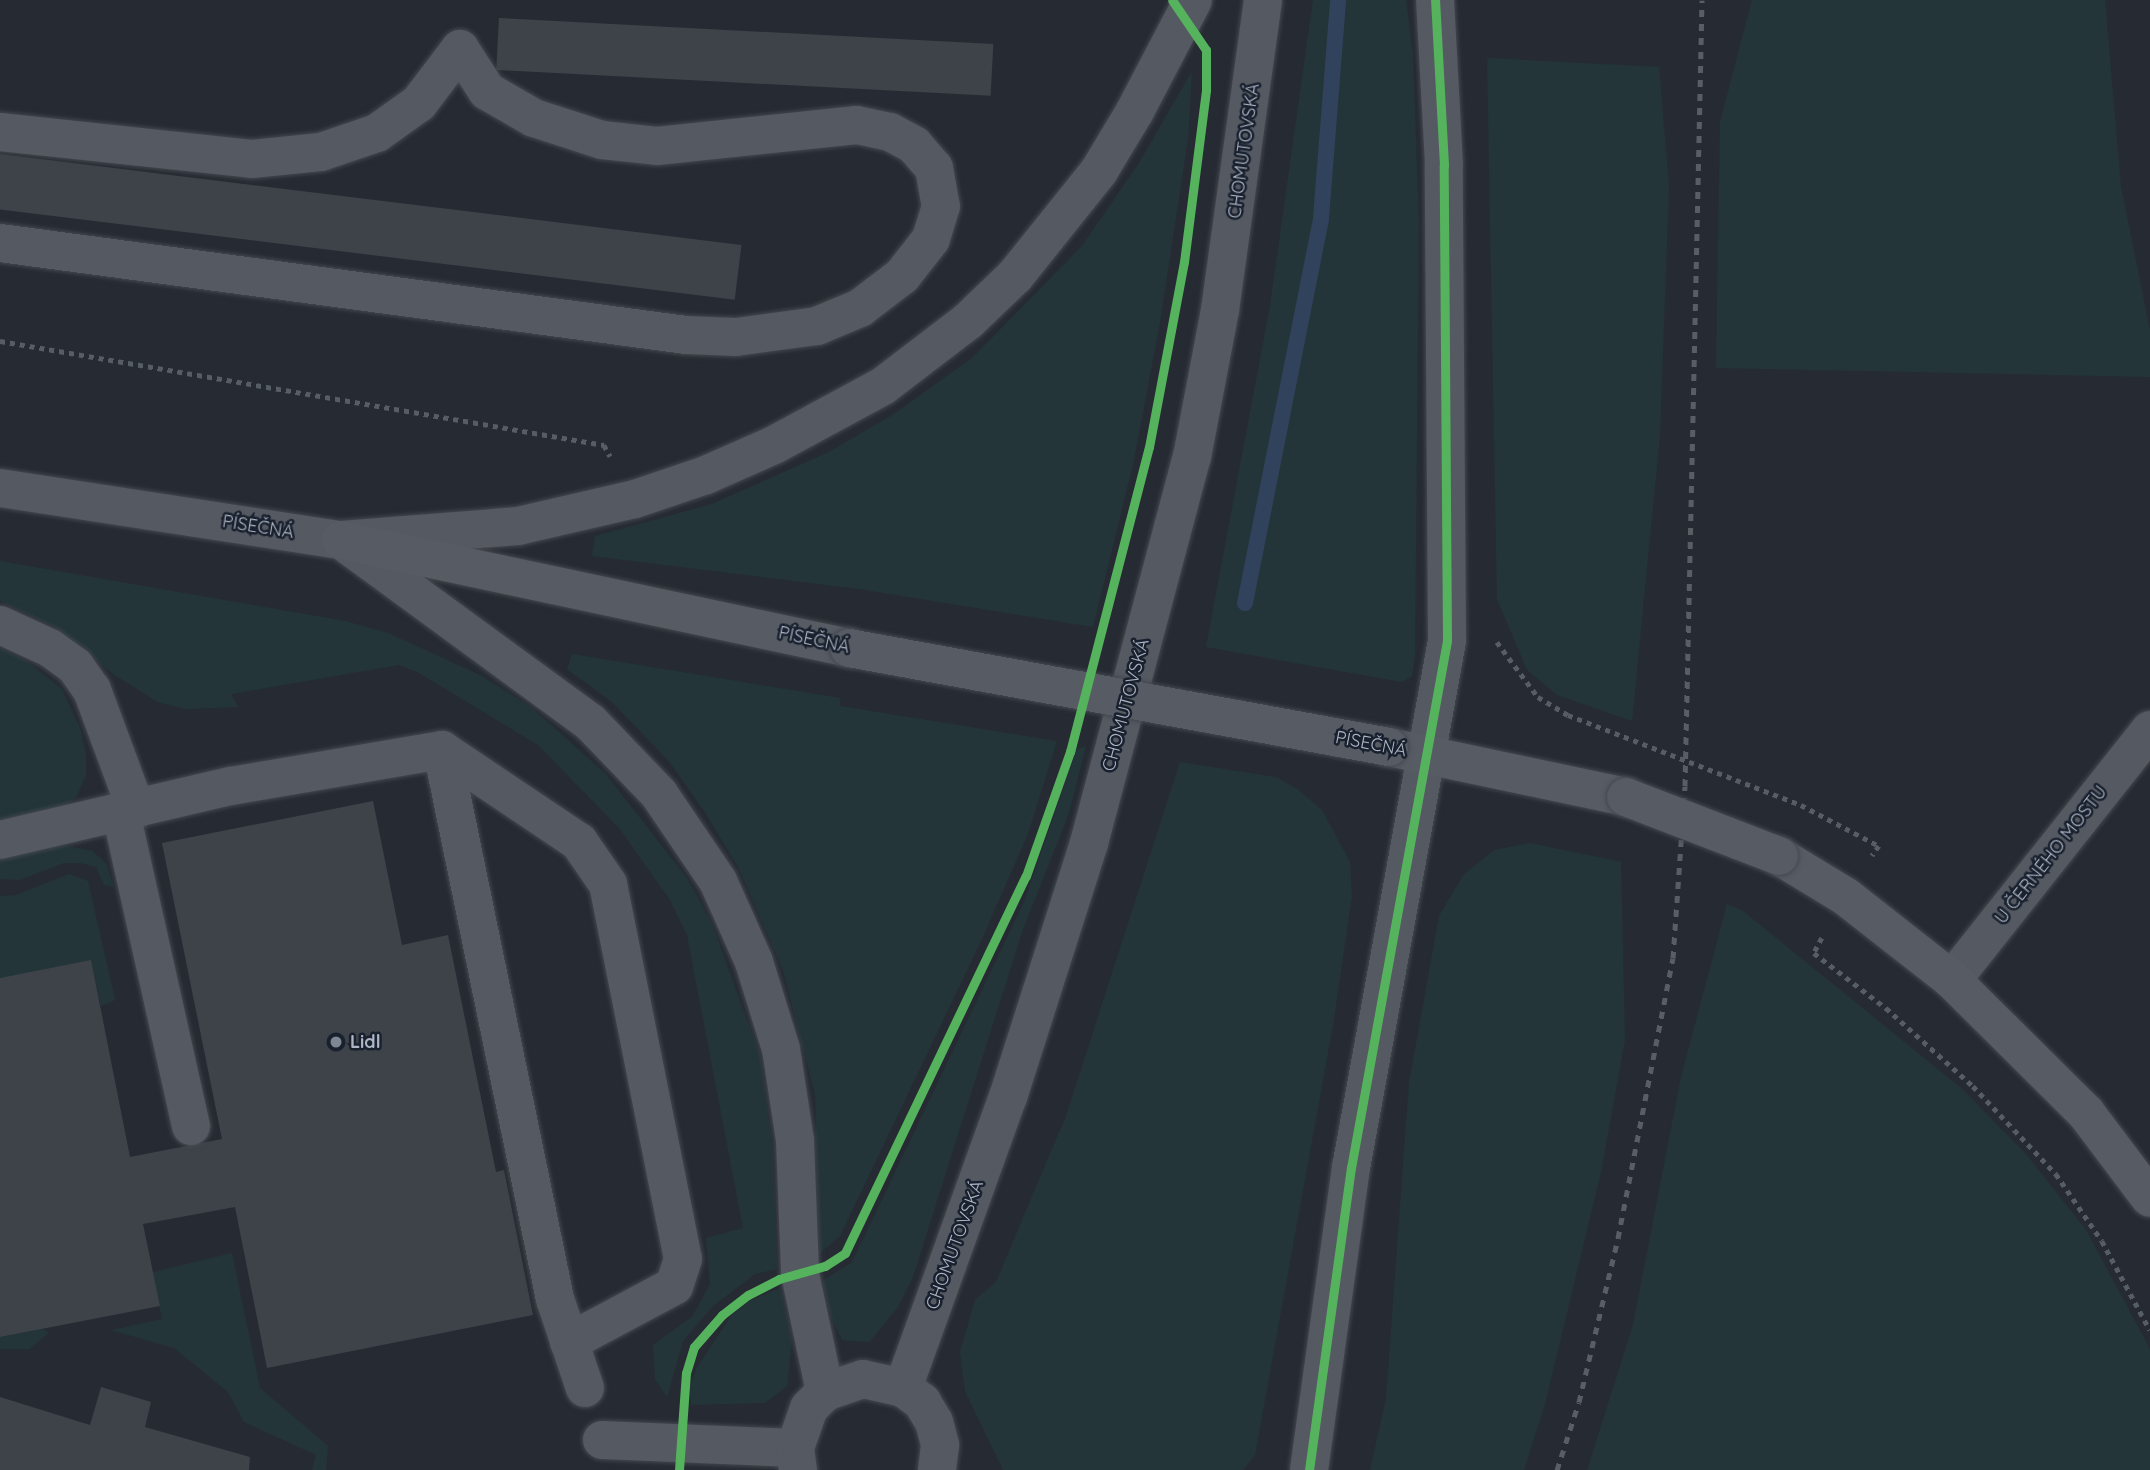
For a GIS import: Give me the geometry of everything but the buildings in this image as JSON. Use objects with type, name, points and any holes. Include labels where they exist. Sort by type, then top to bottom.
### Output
[{"type":"main road","name":"PÍSEČNÁ","points":[[341,540],[849,648],[1389,747],[1626,797],[1779,856],[1844,896],[1952,979],[2085,1113],[2150,1198]]},
{"type":"street","points":[[341,540],[518,526],[635,499],[774,445],[848,407],[968,321],[1015,276],[1098,170],[1135,111],[1192,0]]},
{"type":"street","name":"CHOMUTOVSKÁ","points":[[903,1388],[1008,1097],[1089,844],[1192,457],[1223,297],[1264,0]]},
{"type":"street","points":[[1309,1470],[1351,1168],[1447,641],[1449,596],[1444,165],[1435,0]]},
{"type":"street","points":[[0,132],[252,159],[321,152],[377,133],[419,103],[460,49],[487,92],[534,118],[602,140],[657,146],[858,125],[890,132],[914,145],[934,168],[941,206],[931,239],[902,276],[860,307],[817,326],[736,337],[686,335],[0,243]]},
{"type":"street","name":"PÍSEČNÁ","points":[[0,488],[341,540]]},
{"type":"street","points":[[341,540],[590,722],[659,794],[718,881],[754,962],[781,1049],[795,1141],[800,1274],[825,1392]]},
{"type":"street","points":[[0,625],[50,648],[75,666],[92,690],[128,811],[191,1126]]},
{"type":"street","name":"U ČERNÉHO MOSTU","points":[[1952,979],[2150,730]]},
{"type":"street","points":[[442,750],[555,1298],[585,1388]]},
{"type":"street","points":[[0,840],[231,786],[442,750],[579,842],[608,884],[683,1259],[674,1286],[569,1342]]},
{"type":"street","points":[[602,1440],[797,1459],[809,1408],[825,1392],[863,1378],[903,1388],[922,1402],[934,1422],[940,1445],[937,1470]]},
{"type":"path","points":[[0,341],[604,445],[635,499]]},
{"type":"path","points":[[1496,637],[1538,697],[1568,715],[1801,805],[1878,846],[1844,896],[1814,953],[1886,1008],[1973,1086],[2056,1174],[2102,1241],[2150,1330]]},
{"type":"shaded area","points":[[1313,0],[1406,0],[1413,53],[1419,221],[1415,654],[1412,676],[1402,682],[1206,647],[1270,306]]},
{"type":"shaded area","points":[[1752,0],[2105,0],[2121,187],[2150,330],[2150,377],[1716,368],[1720,122]]},
{"type":"shaded area","points":[[1487,58],[1659,67],[1669,186],[1660,435],[1632,721],[1557,695],[1527,670],[1497,599]]},
{"type":"shaded area","points":[[1192,71],[1188,139],[1160,322],[1134,460],[1093,627],[859,589],[592,556],[595,536],[712,504],[829,452],[894,414],[972,358],[1082,246],[1139,163]]},
{"type":"shaded area","points":[[0,561],[345,621],[388,633],[482,676],[531,707],[605,773],[687,878],[711,921],[760,1055],[773,1149],[777,1269],[755,1274],[713,1306],[683,1341],[667,1397],[655,1379],[653,1345],[693,1316],[710,1284],[706,1238],[743,1228],[687,935],[670,900],[620,829],[538,745],[419,673],[399,665],[231,694],[238,707],[185,709],[158,702],[113,674],[55,627],[0,601]]},
{"type":"shaded area","points":[[0,648],[27,661],[62,689],[80,728],[86,754],[86,775],[76,798],[60,809],[0,823]]},
{"type":"shaded area","points":[[572,654],[840,698],[840,706],[1057,741],[1028,834],[981,941],[840,1236],[819,1254],[815,1095],[783,970],[738,867],[704,811],[668,760],[612,702],[567,669]]},
{"type":"shaded area","points":[[1086,746],[1069,813],[1022,932],[913,1277],[898,1307],[869,1342],[842,1340],[832,1320],[822,1281],[851,1263],[867,1231],[1024,902],[1077,749]]},
{"type":"shaded area","points":[[1180,762],[1276,777],[1297,789],[1322,810],[1350,862],[1352,896],[1333,1025],[1255,1455],[1243,1470],[1003,1470],[965,1391],[960,1352],[975,1300],[996,1282],[1066,1116]]},
{"type":"shaded area","points":[[1530,843],[1621,862],[1625,1040],[1601,1172],[1545,1404],[1524,1470],[1370,1470],[1386,1399],[1409,1083],[1439,916],[1464,874],[1494,850]]},
{"type":"shaded area","points":[[56,844],[92,851],[106,863],[114,887],[104,885],[96,867],[80,863],[64,863],[19,880],[0,879],[0,856]]},
{"type":"shaded area","points":[[69,874],[88,881],[115,1000],[101,1006],[91,962],[0,978],[0,896],[16,895]]},
{"type":"shaded area","points":[[1727,904],[1743,911],[1961,1088],[2025,1153],[2086,1230],[2150,1349],[2150,1470],[1587,1470],[1633,1325],[1681,1077]]},
{"type":"shaded area","points":[[232,1253],[260,1388],[328,1446],[326,1470],[312,1470],[316,1455],[244,1422],[228,1392],[174,1348],[111,1330],[162,1319],[153,1272]]},
{"type":"shaded area","points":[[780,1288],[792,1341],[787,1386],[765,1403],[691,1405],[690,1387],[696,1369],[731,1316],[747,1302]]},
{"type":"shaded area","points":[[43,1329],[49,1333],[29,1349],[0,1349],[0,1337]]},
{"type":"waterway","points":[[1245,603],[1321,218],[1338,0]]},
{"type":"railway","points":[[1557,1470],[1579,1402],[1618,1238],[1673,958],[1685,786],[1702,0]]},
{"type":"cycle path","points":[[679,1470],[686,1373],[694,1347],[722,1315],[748,1295],[779,1279],[825,1266],[845,1253],[1026,876],[1070,752],[1149,447],[1184,262],[1206,90],[1206,50],[1172,0]]},
{"type":"cycle path","points":[[1309,1470],[1351,1168],[1447,641],[1444,165],[1435,0]]},
{"type":"place","name":"Lidl","points":[[336,1042]]}]
